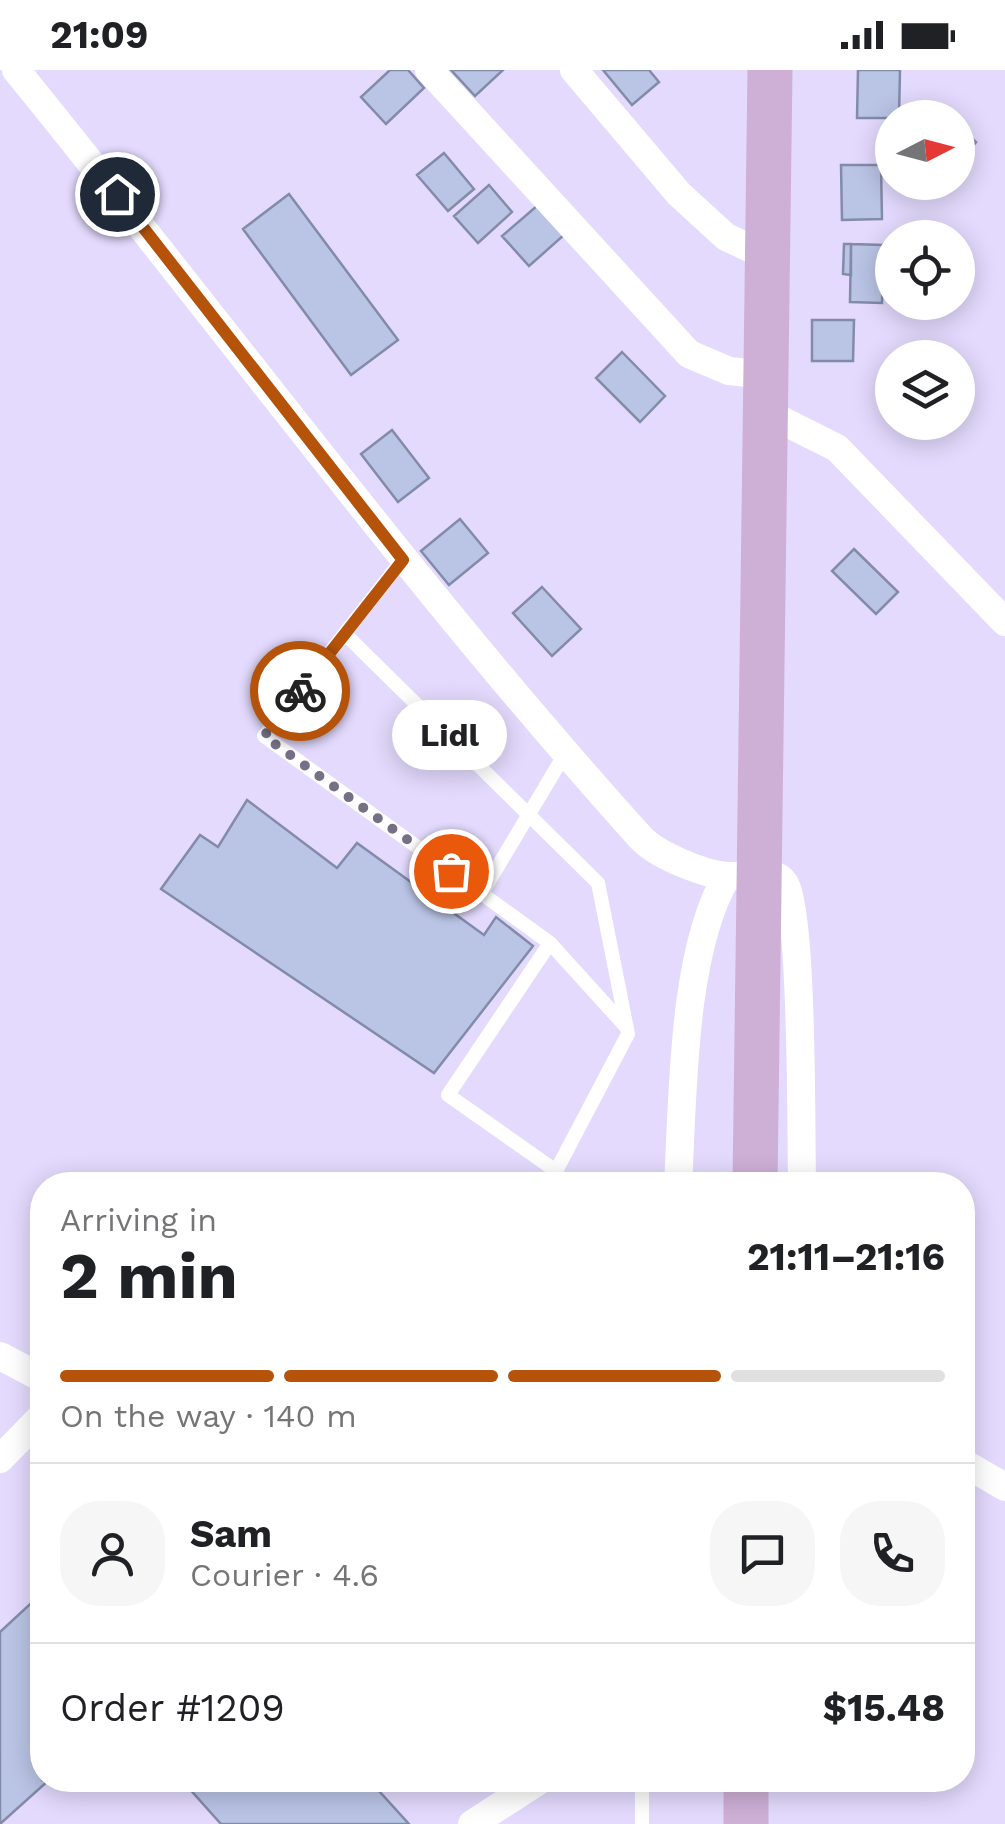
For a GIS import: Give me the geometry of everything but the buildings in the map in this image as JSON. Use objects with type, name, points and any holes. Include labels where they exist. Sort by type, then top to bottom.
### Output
[{"type":"main road","points":[[755,1172],[744,875],[768,394],[770,70]]},
{"type":"main road","points":[[746,1792],[746,1824]]},
{"type":"street","points":[[16,70],[486,664],[644,842],[744,875],[781,878],[788,889],[796,961],[802,1172]]},
{"type":"street","points":[[429,70],[689,354],[768,394],[837,448],[1005,622]]},
{"type":"street","points":[[574,70],[678,194],[726,237],[768,257]]},
{"type":"street","points":[[679,1172],[697,946],[711,903],[744,875]]},
{"type":"street","points":[[0,1356],[30,1372]]},
{"type":"street","points":[[0,1459],[30,1428]]},
{"type":"street","points":[[975,1470],[1005,1487]]},
{"type":"street","points":[[472,1824],[521,1792]]},
{"type":"lane","points":[[403,560],[264,736],[550,943],[627,1028]]},
{"type":"lane","points":[[345,634],[598,884],[627,1028],[556,1172],[448,1095],[550,943]]},
{"type":"lane","points":[[482,894],[566,752]]},
{"type":"lane","points":[[642,1792],[642,1824]]},
{"type":"way so far","points":[[300,691],[264,736],[451,871]]},
{"type":"place","name":"Lidl","points":[[451,871]]},
{"type":"route","points":[[117,194],[403,560],[300,691]]}]
